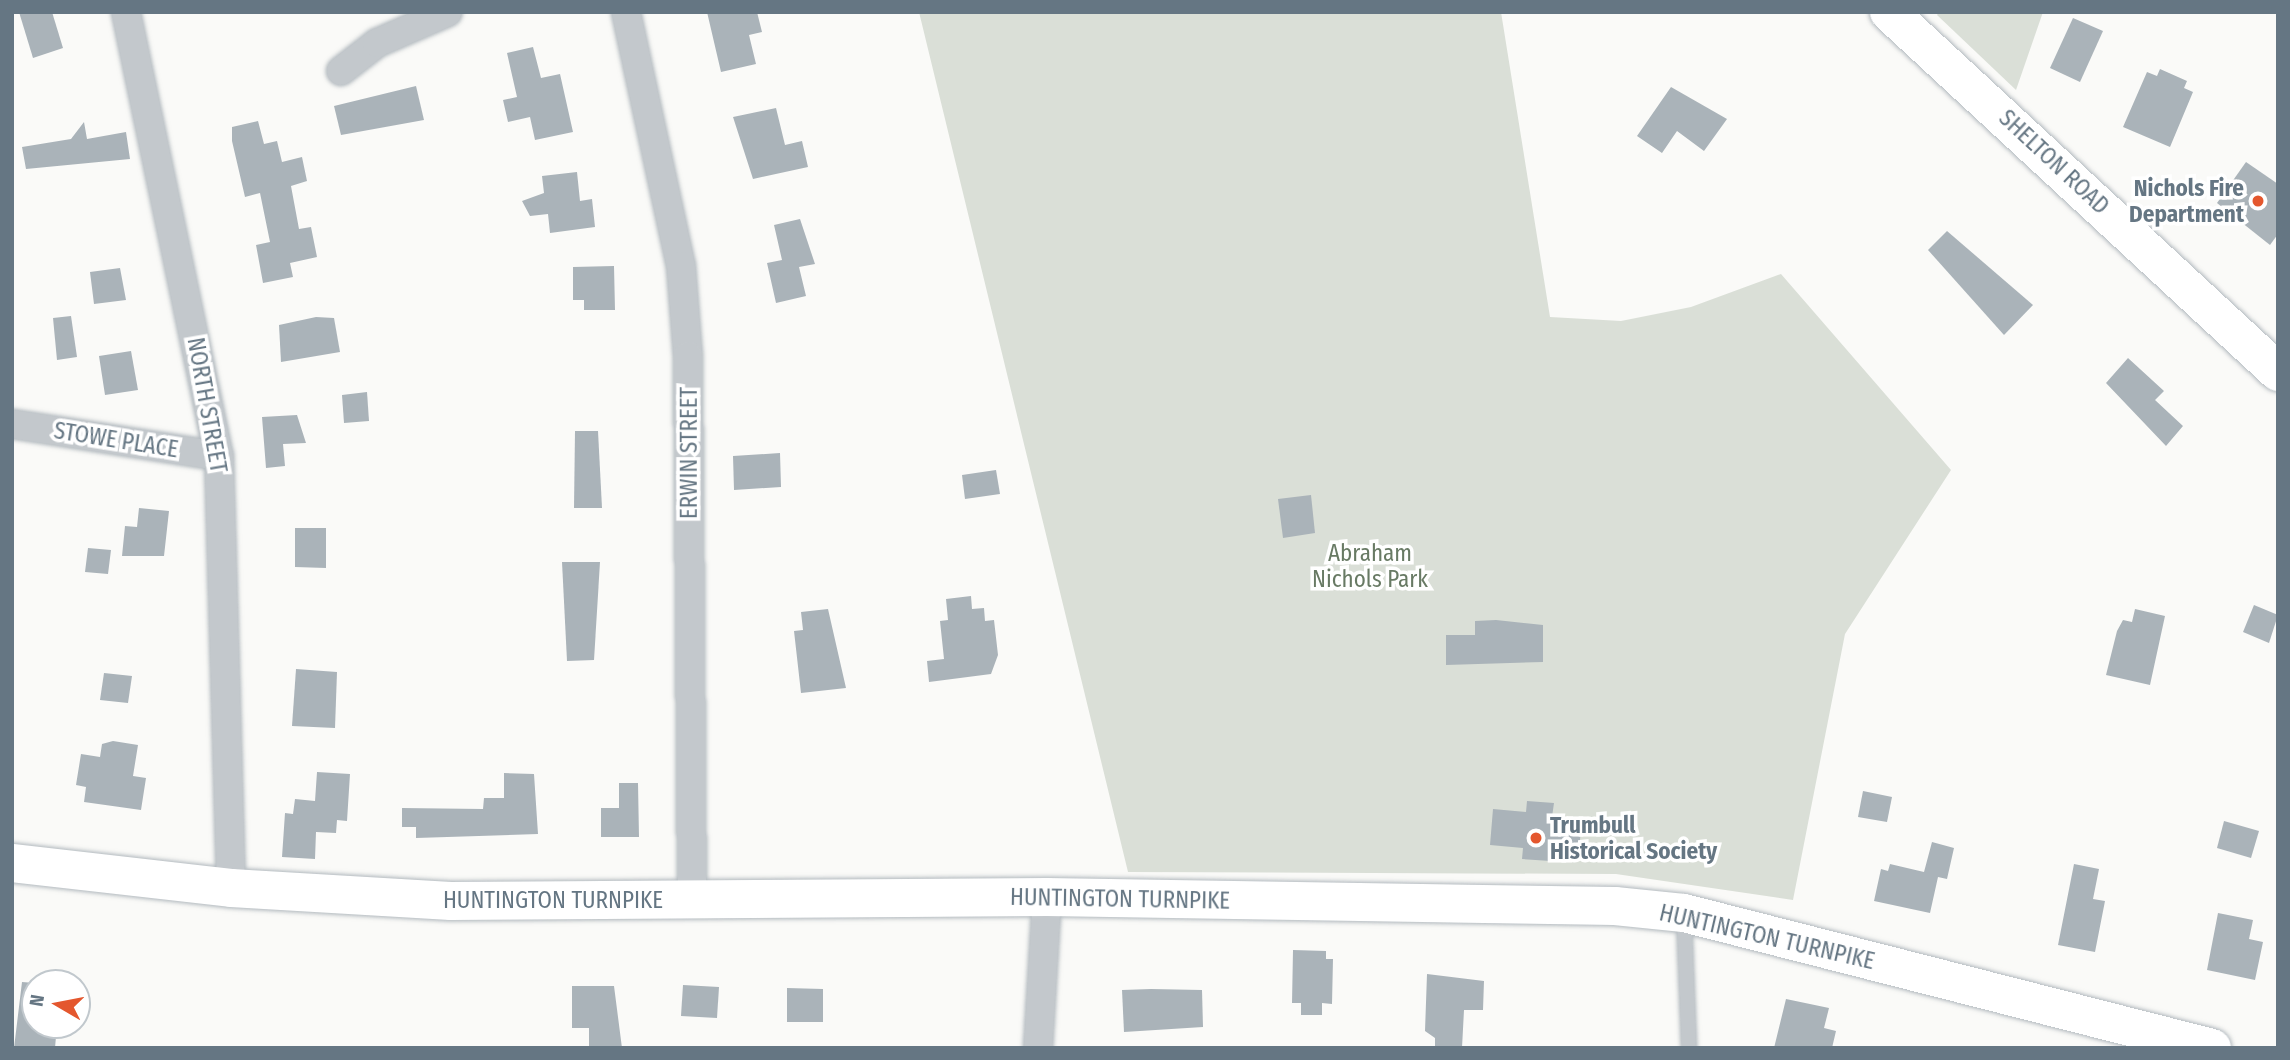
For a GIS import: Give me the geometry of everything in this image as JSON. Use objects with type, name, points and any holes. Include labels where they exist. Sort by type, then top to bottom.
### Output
[{"type":"main road","name":"SHELTON ROAD","points":[[1889,12],[2276,365]]},
{"type":"main road","name":"HUNTINGTON TURNPIKE","points":[[12,863],[231,888],[425,900],[692,901],[1047,897],[1615,906],[1684,913],[2212,1048]]},
{"type":"street","name":"NORTH STREET","points":[[126,12],[219,456],[231,888]]},
{"type":"street","points":[[341,71],[377,43],[447,12]]},
{"type":"street","name":"ERWIN STREET","points":[[626,12],[681,266],[687,343],[692,901]]},
{"type":"street","name":"STOWE PLACE","points":[[12,424],[219,456]]},
{"type":"street","points":[[1038,1048],[1047,897]]},
{"type":"lane","points":[[1684,913],[1689,1048]]},
{"type":"green space","name":"Abraham Nichols Park","points":[[919,12],[1501,12],[1550,317],[1621,321],[1691,307],[1781,274],[1951,470],[1845,634],[1793,900],[1616,874],[1128,872]]},
{"type":"green space","points":[[1939,12],[2043,12],[2016,90],[1937,15]]},
{"type":"building","points":[[19,12],[52,12],[63,48],[33,58]]},
{"type":"building","points":[[707,12],[757,12],[762,32],[749,35],[756,64],[721,72]]},
{"type":"building","points":[[2073,18],[2103,31],[2080,82],[2050,68]]},
{"type":"building","points":[[533,47],[541,78],[560,74],[573,132],[535,140],[530,117],[508,122],[503,100],[517,97],[507,53]]},
{"type":"building","points":[[2160,69],[2187,81],[2184,88],[2193,92],[2170,147],[2123,127],[2147,72],[2157,76]]},
{"type":"building","points":[[416,86],[424,120],[341,135],[334,106]]},
{"type":"building","points":[[1671,87],[1727,119],[1704,151],[1677,131],[1662,153],[1637,136]]},
{"type":"building","points":[[776,108],[785,145],[802,141],[808,167],[753,179],[733,117]]},
{"type":"building","points":[[258,121],[264,144],[277,141],[282,162],[302,157],[307,181],[291,186],[299,229],[311,227],[317,257],[290,263],[293,277],[263,283],[256,245],[270,242],[260,193],[245,197],[232,141],[232,127]]},
{"type":"building","points":[[84,122],[87,139],[126,132],[130,159],[26,169],[22,147],[71,139]]},
{"type":"building","points":[[2246,162],[2278,184],[2278,234],[2270,245],[2217,203]]},
{"type":"building","points":[[577,172],[580,201],[592,199],[595,227],[550,233],[548,214],[530,216],[522,201],[544,193],[542,176]]},
{"type":"building","points":[[800,219],[815,264],[799,267],[806,296],[776,303],[767,263],[782,260],[774,225]]},
{"type":"building","points":[[1947,231],[2033,305],[2004,335],[1928,250]]},
{"type":"building","points":[[614,266],[615,310],[584,310],[584,300],[573,300],[573,267]]},
{"type":"building","points":[[120,268],[126,300],[94,304],[90,272]]},
{"type":"building","points":[[71,316],[77,357],[57,360],[53,318]]},
{"type":"building","points":[[316,317],[334,318],[340,352],[281,362],[279,325]]},
{"type":"building","points":[[131,351],[138,390],[105,395],[99,356]]},
{"type":"building","points":[[2128,358],[2164,391],[2155,400],[2183,426],[2166,446],[2106,383]]},
{"type":"building","points":[[367,392],[369,421],[344,423],[342,395]]},
{"type":"building","points":[[297,415],[306,443],[283,444],[285,466],[266,468],[262,417]]},
{"type":"building","points":[[575,431],[598,431],[602,508],[574,508]]},
{"type":"building","points":[[780,453],[781,487],[734,490],[733,456]]},
{"type":"building","points":[[996,470],[1000,494],[965,499],[962,475]]},
{"type":"building","points":[[1311,495],[1315,533],[1283,538],[1278,499]]},
{"type":"building","points":[[139,508],[169,511],[164,556],[122,556],[125,526],[137,527]]},
{"type":"building","points":[[295,528],[326,528],[326,568],[295,567]]},
{"type":"building","points":[[88,548],[111,550],[108,574],[85,572]]},
{"type":"building","points":[[562,562],[600,562],[594,660],[567,661]]},
{"type":"building","points":[[971,596],[972,609],[984,608],[985,621],[994,620],[998,655],[991,674],[929,682],[927,661],[944,659],[940,621],[948,620],[946,599]]},
{"type":"building","points":[[2254,605],[2278,615],[2269,643],[2243,632]]},
{"type":"building","points":[[828,609],[846,688],[801,693],[794,631],[803,630],[801,612]]},
{"type":"building","points":[[2135,609],[2165,616],[2150,685],[2106,675],[2117,631],[2123,620],[2132,622]]},
{"type":"building","points":[[1496,620],[1543,625],[1543,662],[1446,665],[1446,635],[1475,635],[1475,621]]},
{"type":"building","points":[[296,669],[337,672],[335,728],[292,726]]},
{"type":"building","points":[[104,673],[132,676],[128,703],[100,700]]},
{"type":"building","points":[[113,741],[138,745],[133,776],[146,778],[141,810],[84,802],[86,787],[76,785],[81,754],[100,757],[102,744]]},
{"type":"building","points":[[317,772],[350,774],[347,821],[337,820],[336,833],[316,832],[315,859],[282,857],[285,813],[293,814],[295,799],[315,801]]},
{"type":"building","points":[[504,773],[534,774],[538,834],[416,838],[416,827],[402,827],[402,808],[483,809],[484,798],[504,798]]},
{"type":"building","points":[[619,783],[638,783],[639,837],[601,837],[601,808],[619,808]]},
{"type":"building","points":[[1863,791],[1892,797],[1887,822],[1858,817]]},
{"type":"building","name":"Trumbull Historical Society","points":[[1527,801],[1554,803],[1552,817],[1569,818],[1568,829],[1581,830],[1579,849],[1567,848],[1566,862],[1522,859],[1523,848],[1490,845],[1493,809],[1526,812]]},
{"type":"building","points":[[2224,821],[2259,831],[2251,858],[2217,848]]},
{"type":"building","points":[[1932,842],[1954,848],[1947,879],[1938,877],[1930,913],[1874,901],[1881,869],[1888,871],[1890,864],[1924,872]]},
{"type":"building","points":[[2074,864],[2099,869],[2093,899],[2105,901],[2095,952],[2058,945]]},
{"type":"building","points":[[2218,913],[2253,920],[2249,939],[2263,942],[2255,980],[2207,970]]},
{"type":"building","points":[[1293,950],[1326,951],[1326,959],[1333,959],[1332,1004],[1322,1003],[1322,1015],[1301,1015],[1301,1003],[1292,1003]]},
{"type":"building","points":[[1427,974],[1484,981],[1483,1010],[1464,1010],[1462,1048],[1435,1048],[1435,1038],[1425,1031]]},
{"type":"building","points":[[683,985],[719,987],[717,1018],[681,1016]]},
{"type":"building","points":[[572,986],[614,986],[622,1048],[589,1048],[589,1028],[572,1028]]},
{"type":"building","points":[[787,988],[823,989],[823,1022],[787,1022]]},
{"type":"building","points":[[21,990],[21,1039],[56,1039],[55,1048],[14,1048]]},
{"type":"building","points":[[1122,990],[1202,990],[1203,1027],[1124,1032]]},
{"type":"building","points":[[1786,999],[1829,1008],[1824,1028],[1836,1031],[1832,1048],[1774,1048]]},
{"type":"place","name":"Nichols Fire Department","points":[[2258,201]]},
{"type":"place","name":"Trumbull Historical Society","points":[[1536,838]]}]
